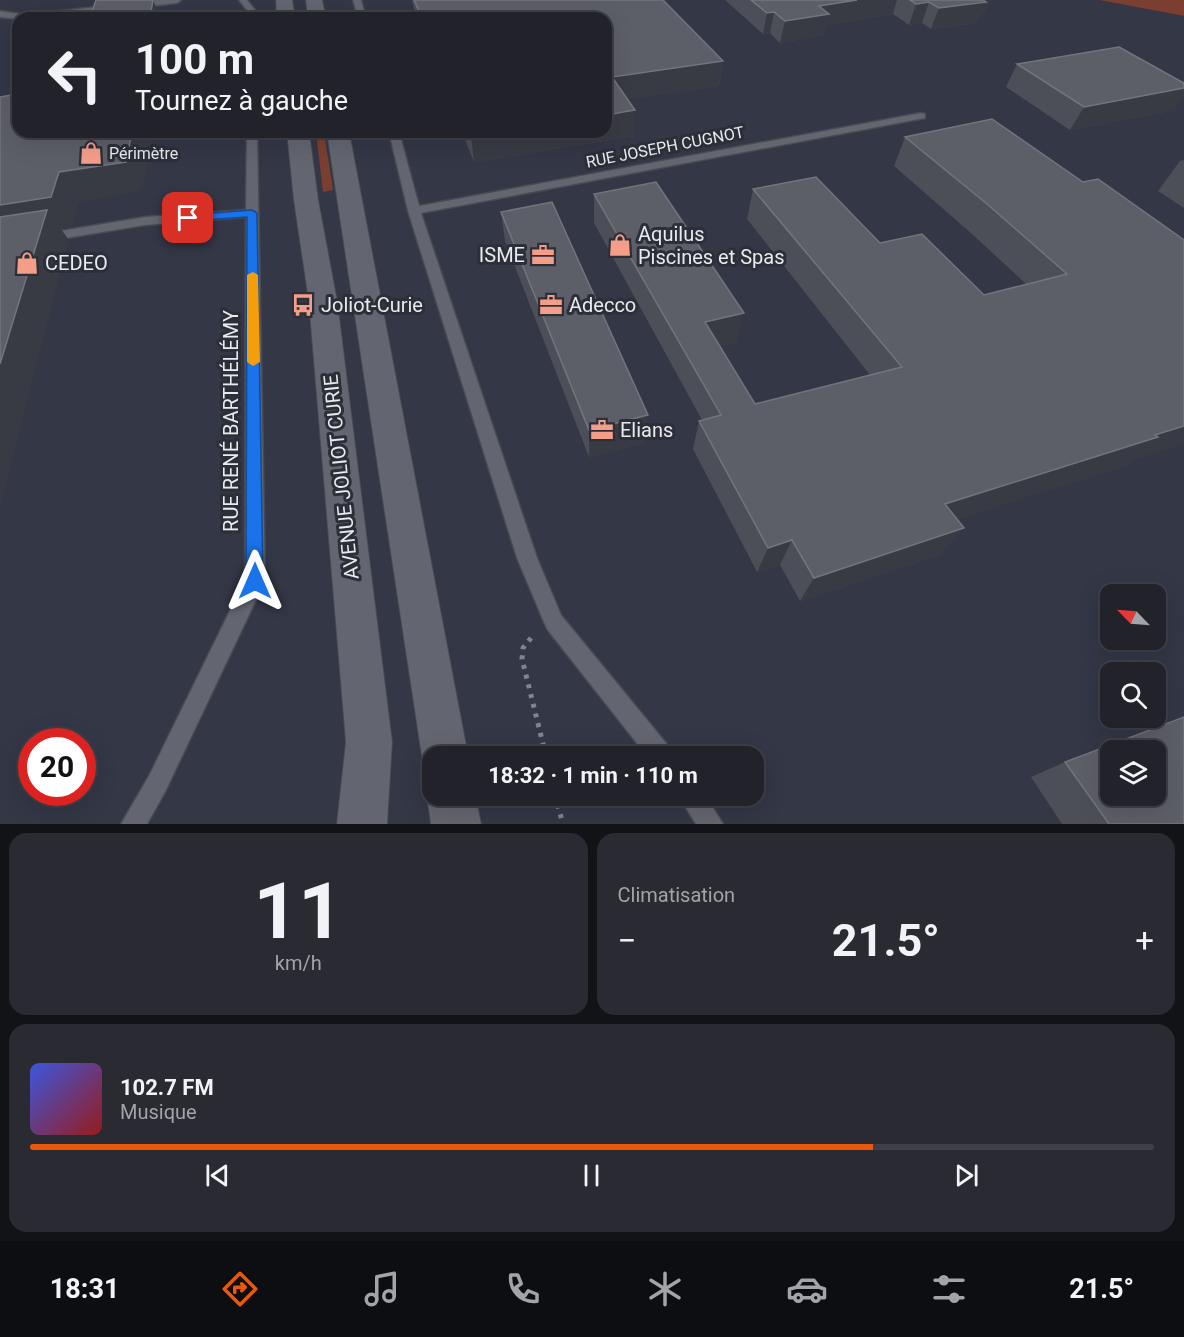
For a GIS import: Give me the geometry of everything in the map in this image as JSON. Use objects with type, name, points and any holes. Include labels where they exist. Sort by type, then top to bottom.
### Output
[{"type":"main road","name":"AVENUE JOLIOT CURIE","points":[[299,138],[306,200],[323,301],[369,742],[362,824]]},
{"type":"main road","points":[[339,138],[443,746]]},
{"type":"main road","points":[[453,806],[456,824]]},
{"type":"lane","points":[[77,12],[177,0]]},
{"type":"lane","name":"RUE JOSEPH CUGNOT","points":[[414,211],[921,116]]},
{"type":"lane","name":"RUE RENÉ BARTHÉLÉMY","points":[[133,824],[157,784],[255,581],[252,138]]},
{"type":"lane","points":[[396,138],[414,211],[527,558],[554,622],[654,746]]},
{"type":"lane","points":[[0,245],[145,221],[252,213]]},
{"type":"lane","points":[[698,806],[711,824]]},
{"type":"path","points":[[544,746],[522,659],[523,648],[530,638],[554,622]]},
{"type":"path","points":[[558,806],[562,824]]},
{"type":"shaded area","points":[[0,0],[1099,0],[1184,16],[1184,824],[0,824]]},
{"type":"shaded area","points":[[1099,0],[1184,0],[1184,16]]},
{"type":"shaded area","points":[[317,138],[325,138],[333,190],[323,192]]},
{"type":"building","points":[[96,0],[153,0],[151,12],[92,12]]},
{"type":"building","points":[[414,0],[663,0],[723,61],[612,77],[612,12],[419,12]]},
{"type":"building","points":[[751,0],[857,0],[819,6],[829,14],[785,21],[774,12],[767,13]]},
{"type":"building","points":[[910,0],[983,0],[986,2],[939,8],[929,2],[916,4]]},
{"type":"building","points":[[1119,47],[1184,83],[1184,88],[1084,107],[1017,64]]},
{"type":"building","points":[[612,77],[635,110],[612,114]]},
{"type":"building","points":[[12,95],[12,138],[131,138],[126,162],[59,172],[51,197],[0,205],[0,97]]},
{"type":"building","points":[[992,119],[1083,182],[1098,179],[1184,240],[1184,426],[1155,435],[1158,437],[945,504],[964,528],[814,578],[792,540],[768,548],[699,421],[721,415],[594,194],[656,182],[744,313],[705,322],[755,404],[902,367],[753,189],[816,177],[880,243],[922,234],[984,295],[1067,274],[905,137]]},
{"type":"building","points":[[552,202],[648,415],[589,430],[501,212]]},
{"type":"building","points":[[47,210],[0,364],[0,217]]},
{"type":"building","points":[[1184,717],[1184,824],[1109,824],[1065,762],[1100,749],[1100,806],[1166,806],[1166,740],[1123,740],[1155,728],[1166,728],[1166,724]]},
{"type":"slow traffic","points":[[253,275],[253,362]]},
{"type":"place","name":"Périmètre","points":[[91,153]]},
{"type":"place","name":"Aquilus Piscines et Spas","points":[[620,245]]},
{"type":"place","name":"ISME","points":[[543,255]]},
{"type":"place","name":"CEDEO","points":[[27,263]]},
{"type":"place","name":"Joliot-Curie","points":[[303,305]]},
{"type":"place","name":"Adecco","points":[[551,305]]},
{"type":"place","name":"Elians","points":[[602,430]]},
{"type":"route","points":[[188,218],[252,213],[255,581]]}]
